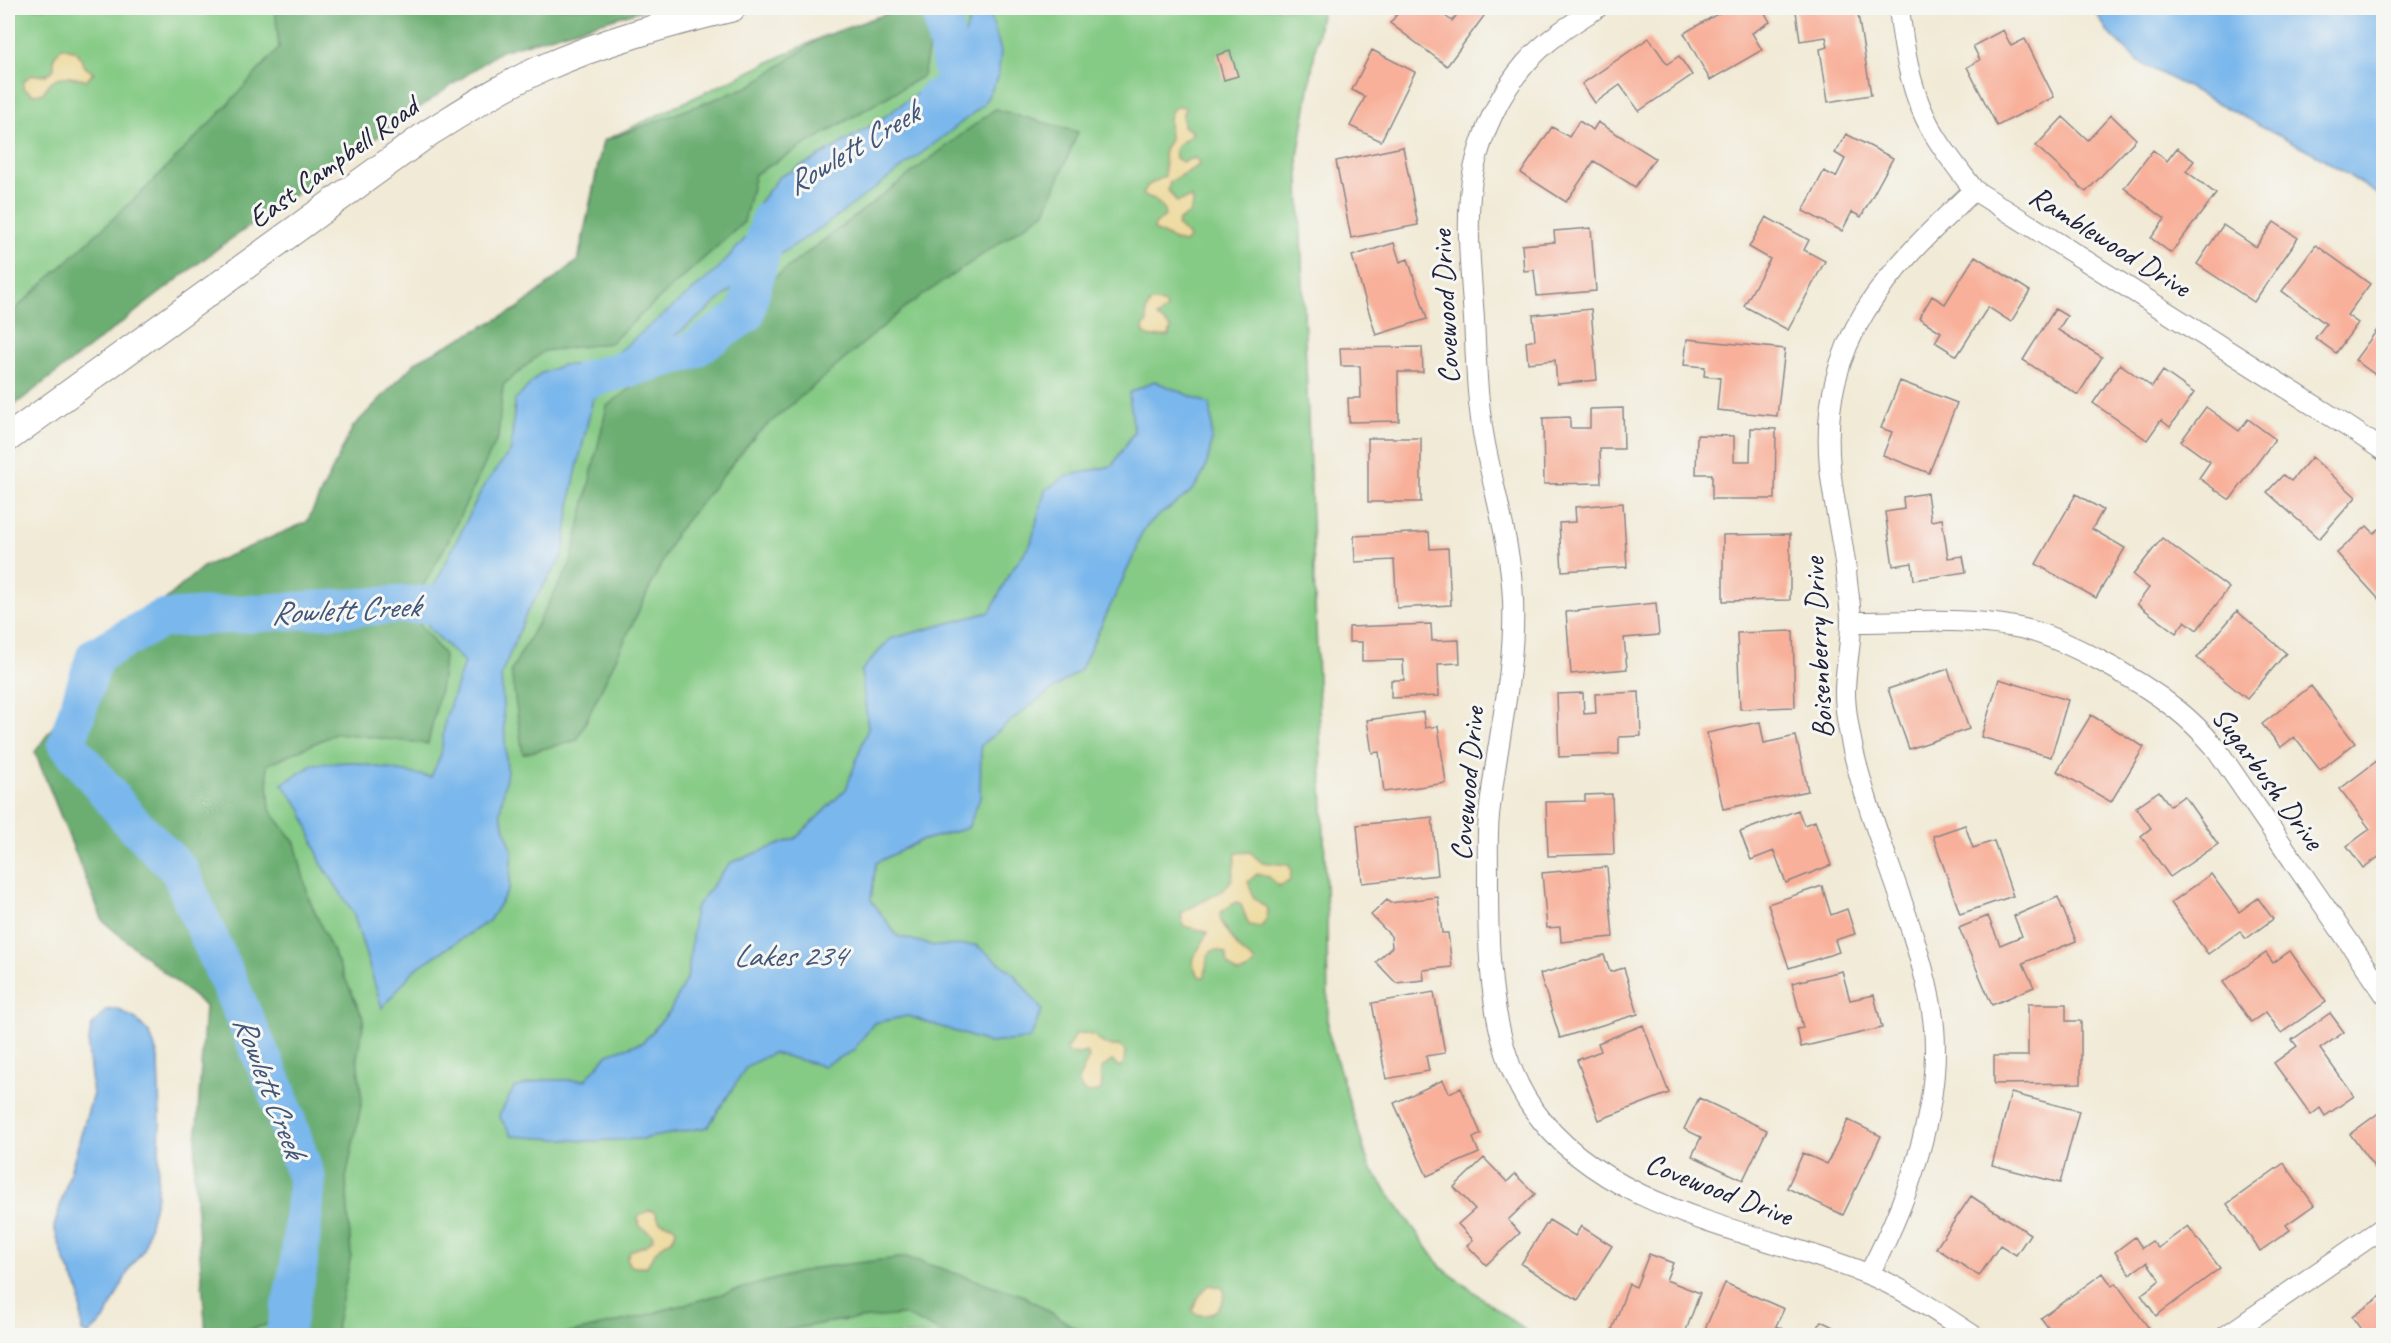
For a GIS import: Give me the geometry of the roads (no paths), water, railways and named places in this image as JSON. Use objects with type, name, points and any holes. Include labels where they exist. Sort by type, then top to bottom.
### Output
[{"type":"main road","name":"East Campbell Road","points":[[8,438],[430,132],[494,92],[539,69],[597,46],[647,29],[732,8]]},
{"type":"street","name":"Covewood Drive","points":[[1597,8],[1559,33],[1525,64],[1502,97],[1481,141],[1473,173],[1470,199],[1470,265],[1477,372],[1485,442],[1508,550],[1514,598],[1513,639],[1488,819],[1488,914],[1496,1010],[1509,1062],[1531,1107],[1554,1135],[1578,1156],[1612,1179],[1672,1208],[1869,1274],[1935,1310],[1974,1335]]},
{"type":"street","name":"Ramblewood Drive","points":[[1899,8],[1913,82],[1925,116],[1944,148],[1974,190],[2384,451]]},
{"type":"street","name":"Boisenberry Drive","points":[[1869,1274],[1889,1236],[1914,1166],[1931,1102],[1935,1049],[1931,1002],[1913,939],[1876,833],[1848,727],[1845,692],[1851,622],[1842,536],[1830,468],[1829,408],[1842,356],[1856,326],[1881,287],[1916,245],[1974,190]]},
{"type":"street","name":"Sugarbush Drive","points":[[1851,622],[1984,623],[2016,627],[2079,649],[2162,699],[2196,726],[2215,747],[2384,993]]},
{"type":"street","points":[[2226,1335],[2384,1227]]},
{"type":"water","points":[[964,8],[988,8],[1001,51],[998,78],[983,105],[824,226],[751,273],[703,314],[593,399],[572,490],[563,555],[528,610],[501,675],[507,771],[500,813],[512,851],[509,889],[489,921],[415,969],[382,1008],[353,912],[321,863],[301,808],[282,784],[314,764],[351,762],[431,777],[441,754],[445,720],[464,662],[429,628],[424,607],[483,487],[511,450],[515,400],[540,374],[563,365],[595,365],[617,353],[715,272],[759,223],[759,203],[779,177],[813,160],[877,122],[944,74],[959,51],[969,22]]},
{"type":"water","points":[[2096,8],[2383,8],[2383,198],[2319,156],[2139,62],[2108,32]]},
{"type":"water","name":"Lakes 234","points":[[1154,381],[1210,404],[1212,426],[1210,449],[1199,480],[1186,496],[1159,515],[1144,530],[1081,669],[981,745],[980,798],[968,828],[920,841],[876,863],[871,900],[897,936],[935,946],[976,945],[1013,973],[1042,1010],[1030,1039],[990,1043],[908,1016],[874,1023],[853,1051],[823,1066],[773,1053],[747,1066],[708,1127],[642,1139],[586,1141],[512,1136],[499,1116],[514,1088],[542,1080],[585,1080],[608,1054],[643,1042],[670,1011],[688,975],[695,908],[730,863],[796,838],[846,789],[868,728],[861,671],[890,639],[990,612],[1009,574],[1031,543],[1045,490],[1066,476],[1112,466],[1134,432],[1129,393]]},
{"type":"water","points":[[117,1009],[136,1019],[150,1034],[158,1057],[160,1122],[157,1195],[144,1249],[131,1266],[104,1320],[88,1335],[82,1332],[80,1293],[64,1259],[54,1227],[93,1094],[88,1049],[91,1027],[106,1010]]},
{"type":"waterway","name":"Rowlett Creek","points":[[935,99],[956,89],[940,8]]},
{"type":"waterway","name":"Rowlett Creek","points":[[586,380],[691,351],[745,315],[770,219]]},
{"type":"waterway","name":"Rowlett Creek","points":[[284,1336],[298,1271],[307,1180],[276,1089],[179,870],[128,818],[67,743],[95,656],[161,619],[395,605],[476,604]]}]
